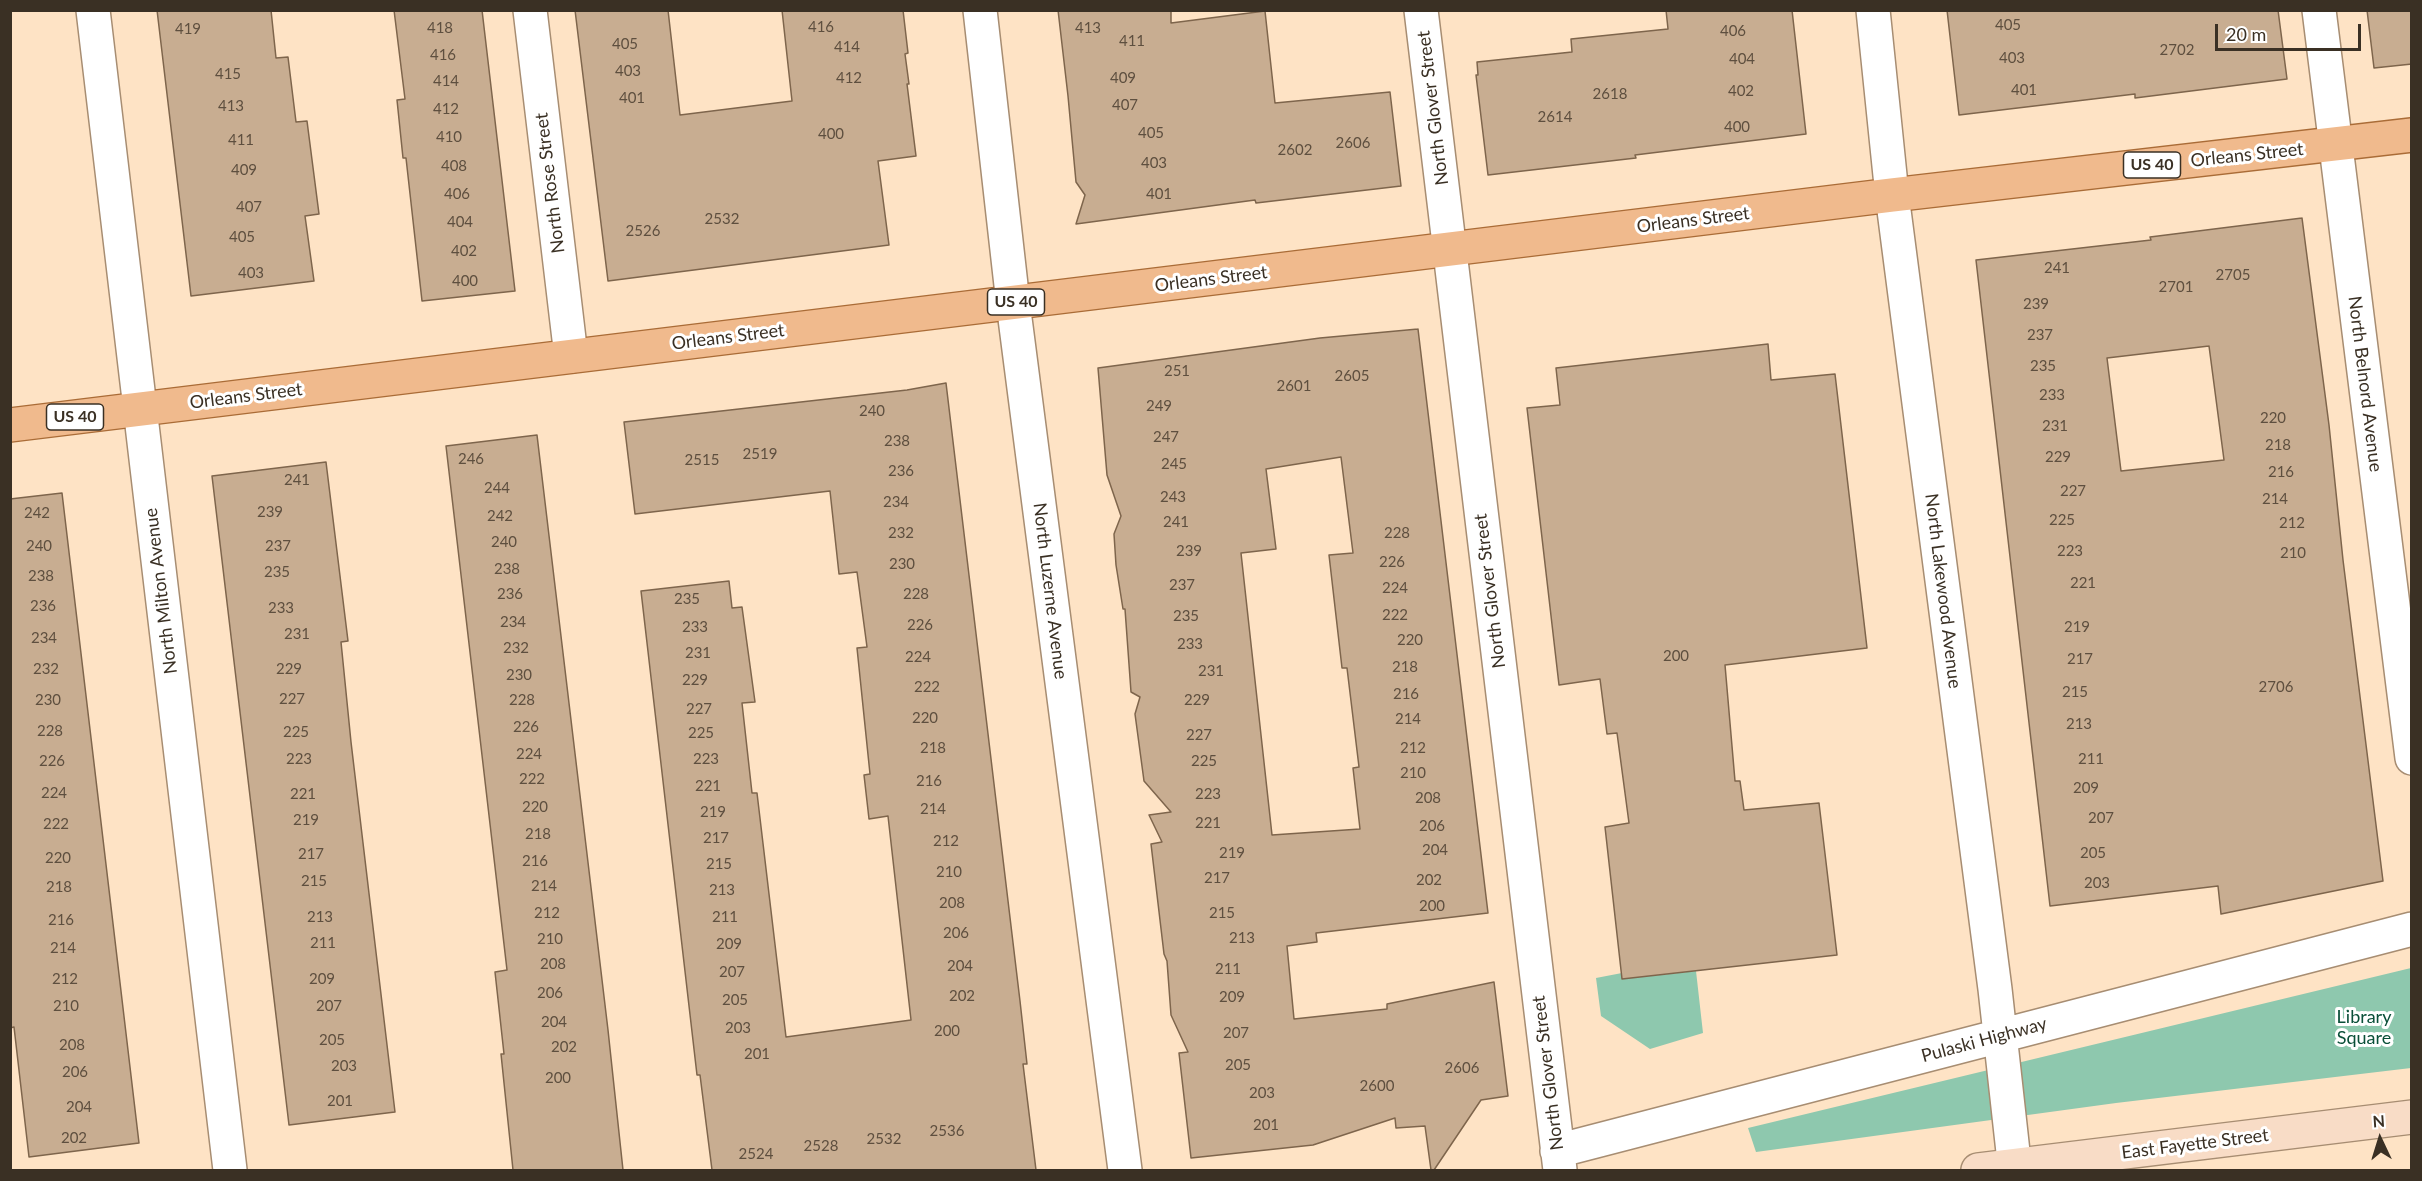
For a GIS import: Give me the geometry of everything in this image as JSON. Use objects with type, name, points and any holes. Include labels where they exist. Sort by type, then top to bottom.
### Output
[{"type":"main road","name":"Orleans Street","points":[[10,425],[1892,195],[2336,146],[2412,135]]},
{"type":"main road","name":"East Fayette Street","points":[[1978,1170],[2015,1168],[2412,1118]]},
{"type":"street","name":"North Milton Avenue","points":[[93,10],[230,1170]]},
{"type":"street","name":"North Rose Street","points":[[530,10],[571,356]]},
{"type":"street","name":"North Luzerne Avenue","points":[[980,10],[1013,303],[1125,1170]]},
{"type":"street","name":"North Glover Street","points":[[1421,10],[1558,1161]]},
{"type":"street","name":"North Lakewood Avenue","points":[[1873,10],[1892,195],[2015,1168]]},
{"type":"street","name":"North Belnord Avenue","points":[[2319,10],[2412,758]]},
{"type":"street","name":"Pulaski Highway","points":[[1558,1161],[2000,1036],[2412,929]]},
{"type":"green space","name":"Library Square","points":[[2411,968],[2411,1068],[2116,1103],[1756,1152],[1748,1128]]},
{"type":"green space","points":[[1696,971],[1703,1033],[1650,1049],[1601,1016],[1596,978],[1622,973],[1622,979]]},
{"type":"building","points":[[157,10],[271,10],[276,58],[288,57],[296,122],[307,121],[319,214],[305,216],[314,281],[191,296]]},
{"type":"building","points":[[394,10],[482,10],[515,291],[422,301],[397,100],[405,99]]},
{"type":"building","points":[[575,10],[668,10],[680,115],[792,101],[782,10],[903,10],[908,53],[905,54],[909,84],[907,84],[916,156],[878,161],[889,245],[608,281]]},
{"type":"building","points":[[1058,10],[1171,10],[1171,23],[1265,11],[1275,103],[1390,92],[1401,186],[1256,203],[1255,200],[1076,224],[1085,195],[1076,182]]},
{"type":"building","points":[[1666,10],[1792,10],[1806,134],[1635,155],[1636,158],[1488,175],[1476,75],[1478,75],[1477,62],[1572,52],[1571,39],[1668,29]]},
{"type":"building","points":[[1947,10],[2278,10],[2287,79],[2135,98],[2135,94],[1959,115]]},
{"type":"building","points":[[2367,10],[2412,10],[2412,64],[2374,68]]},
{"type":"building","points":[[2302,218],[2383,881],[2221,914],[2218,886],[2050,906],[1976,260],[2151,240],[2150,237]],"holes":[[[2209,346],[2224,460],[2121,471],[2107,358]]]},
{"type":"building","points":[[1418,329],[1488,913],[1316,933],[1317,942],[1287,946],[1294,1019],[1387,1009],[1387,1004],[1494,982],[1508,1096],[1481,1100],[1434,1170],[1431,1170],[1425,1126],[1396,1128],[1395,1118],[1313,1145],[1191,1158],[1179,1053],[1188,1052],[1171,1015],[1167,961],[1164,954],[1151,844],[1162,842],[1149,815],[1171,812],[1144,781],[1135,714],[1140,697],[1131,692],[1125,609],[1123,609],[1116,565],[1114,534],[1121,516],[1107,475],[1098,368],[1320,338]],"holes":[[[1341,457],[1353,553],[1329,555],[1342,668],[1347,668],[1359,767],[1353,768],[1360,829],[1272,835],[1241,553],[1276,549],[1266,469]]]},
{"type":"building","points":[[1768,344],[1771,380],[1835,374],[1867,648],[1725,665],[1735,781],[1740,781],[1744,810],[1819,803],[1837,955],[1622,979],[1605,827],[1629,823],[1617,733],[1607,734],[1600,679],[1559,685],[1527,408],[1560,405],[1556,368]]},
{"type":"building","points":[[946,383],[1020,1001],[1027,1064],[1023,1064],[1036,1170],[712,1170],[700,1075],[697,1075],[641,591],[729,581],[732,608],[742,607],[755,702],[742,703],[752,793],[757,793],[786,1037],[911,1020],[888,816],[869,819],[864,775],[870,774],[857,648],[867,647],[857,572],[839,574],[830,491],[635,514],[624,422],[907,390]]},
{"type":"building","points":[[537,435],[623,1170],[513,1170],[495,972],[507,970],[446,446]]},
{"type":"building","points":[[326,462],[348,641],[341,642],[351,742],[395,1112],[289,1125],[212,476]]},
{"type":"building","points":[[62,493],[139,1143],[29,1157],[14,1027],[10,1028],[10,499]]}]
